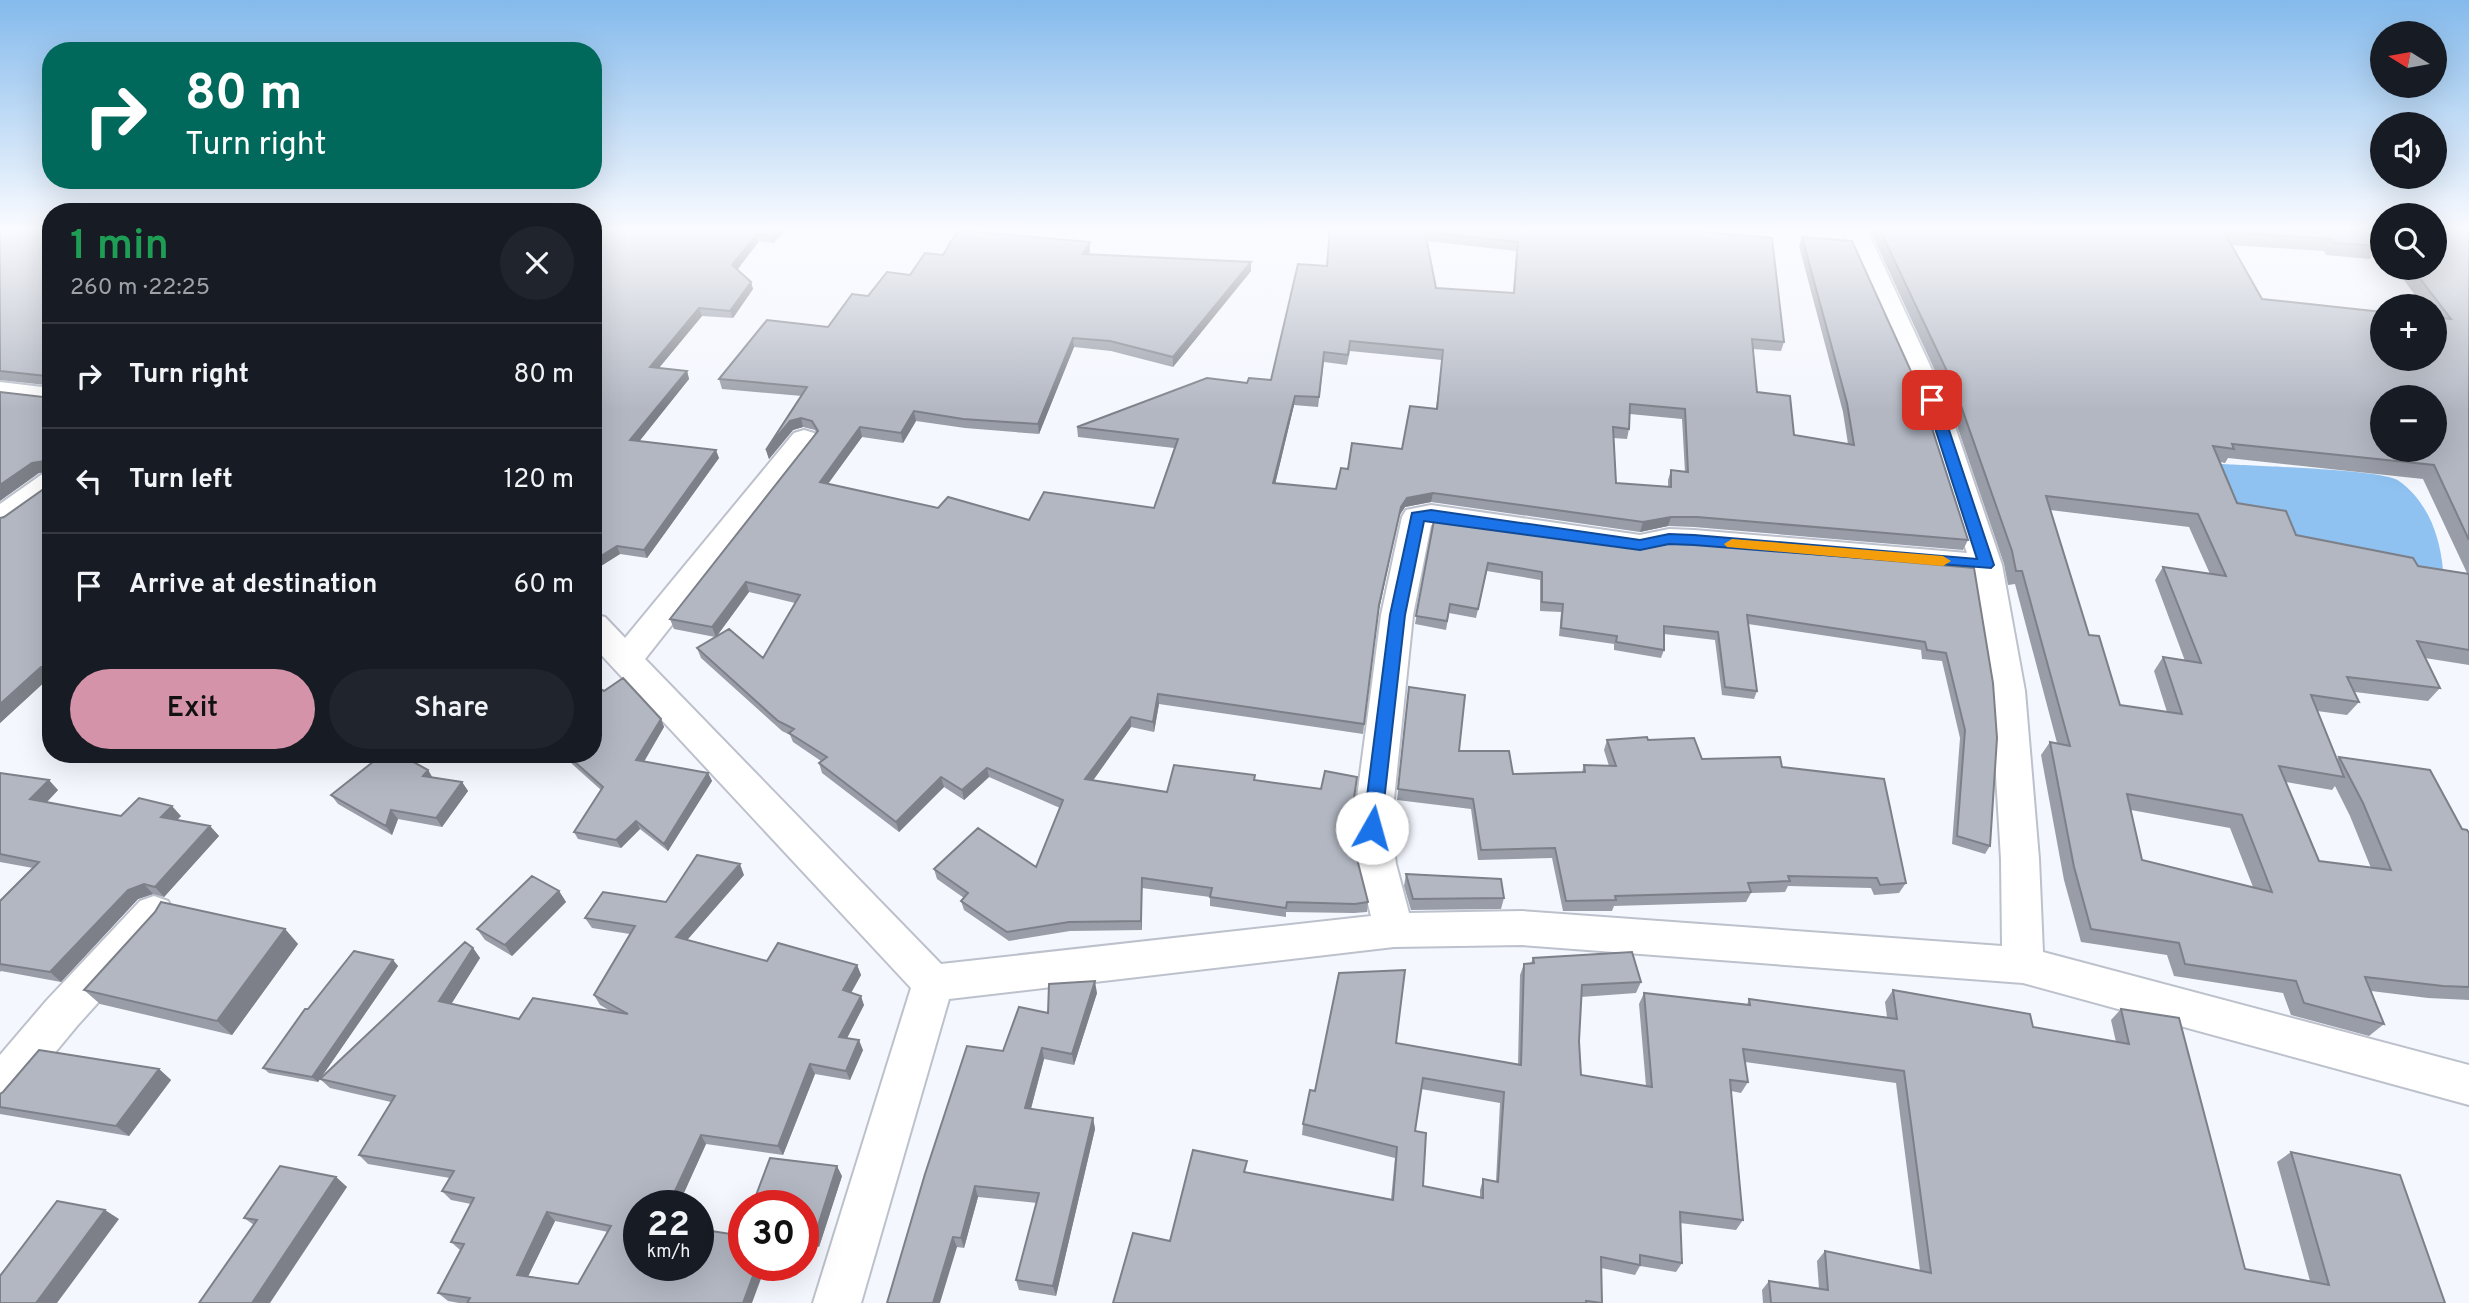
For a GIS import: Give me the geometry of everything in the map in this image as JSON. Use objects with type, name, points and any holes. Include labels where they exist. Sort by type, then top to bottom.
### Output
[{"type":"street","points":[[1882,289],[1932,400],[1986,565],[2008,691],[2020,859],[2023,965]]},
{"type":"street","points":[[0,390],[42,395]]},
{"type":"street","points":[[626,659],[804,439]]},
{"type":"street","points":[[0,518],[42,488]]},
{"type":"street","points":[[1394,930],[1377,864],[1372,828],[1397,615],[1417,517],[1431,515],[1640,545],[1669,539],[1694,540],[1986,565]]},
{"type":"street","points":[[602,634],[933,983]]},
{"type":"street","points":[[0,1087],[62,1013],[154,914]]},
{"type":"street","points":[[933,983],[1394,930],[1521,928],[2023,965],[2469,1085]]},
{"type":"street","points":[[837,1303],[933,983]]},
{"type":"water","points":[[2148,455],[2214,463],[2344,471],[2399,481],[2418,499],[2431,521],[2443,570],[2332,548],[2075,460]]},
{"type":"building","points":[[0,289],[42,289],[42,376],[0,371]]},
{"type":"building","points":[[602,289],[746,289],[730,311],[699,308],[650,367],[687,371],[630,440],[716,450],[644,550],[617,546],[602,555]]},
{"type":"building","points":[[874,289],[1229,289],[1173,357],[1110,341],[1073,338],[1038,424],[963,419],[914,411],[901,433],[860,427],[820,482],[938,508],[948,497],[1029,520],[1044,492],[1154,508],[1178,439],[1077,427],[1207,378],[1247,383],[1249,378],[1271,380],[1292,289],[1449,289],[1514,293],[1514,289],[1778,289],[1784,342],[1752,339],[1757,392],[1790,396],[1794,435],[1854,445],[1847,403],[1816,289],[1874,289],[1920,391],[1968,540],[1697,517],[1671,517],[1643,522],[1433,493],[1407,498],[1401,507],[1379,605],[1364,724],[1158,694],[1153,722],[1131,717],[1085,779],[1167,792],[1174,765],[1255,775],[1254,780],[1321,789],[1325,771],[1357,777],[1351,819],[1356,855],[1368,902],[1287,902],[1286,908],[1210,897],[1212,888],[1142,878],[1141,921],[1069,922],[1007,932],[961,901],[968,893],[934,869],[978,828],[1036,867],[1063,800],[987,768],[962,790],[941,777],[896,822],[819,763],[827,757],[789,733],[794,729],[778,721],[697,648],[729,629],[763,658],[800,595],[746,582],[712,627],[670,619],[818,431],[812,421],[801,418],[790,421],[766,450],[807,387],[719,379],[767,320],[828,327],[852,294],[868,296]],"holes":[[[1350,341],[1443,350],[1437,409],[1410,406],[1402,449],[1352,443],[1348,469],[1341,468],[1336,489],[1273,483],[1295,396],[1319,397],[1324,352],[1348,355]],[[1630,404],[1685,409],[1688,472],[1671,470],[1671,487],[1616,483],[1613,427],[1629,429]]]},
{"type":"building","points":[[1908,289],[2256,289],[2262,299],[2370,311],[2370,371],[2447,371],[2447,319],[2451,319],[2447,314],[2447,294],[2432,294],[2428,289],[2469,289],[2469,540],[2434,465],[2405,462],[2447,462],[2447,385],[2370,385],[2370,458],[2232,444],[2234,449],[2213,446],[2237,503],[2286,511],[2296,535],[2413,558],[2418,566],[2469,574],[2469,650],[2417,641],[2440,688],[2347,677],[2359,702],[2311,695],[2344,777],[2279,766],[2319,861],[2391,870],[2363,803],[2339,757],[2430,770],[2462,829],[2469,833],[2469,987],[2365,977],[2384,1024],[2304,1003],[2296,981],[2185,964],[2179,943],[2091,929],[2074,867],[2050,742],[2070,746],[2022,571],[2016,571],[2012,551],[1954,386]],"holes":[[[2046,496],[2198,514],[2226,576],[2163,567],[2201,663],[2163,657],[2182,714],[2120,705],[2099,636],[2089,635]],[[2127,794],[2242,815],[2272,892],[2142,860]]]},
{"type":"building","points":[[0,392],[42,397],[42,461],[32,463],[0,485]]},
{"type":"building","points":[[42,490],[42,667],[0,704],[0,518]]},
{"type":"building","points":[[1434,520],[1642,549],[1672,543],[1697,544],[1974,568],[1993,683],[1997,738],[1990,846],[1957,836],[1965,730],[1946,653],[1927,650],[1925,642],[1747,615],[1757,691],[1725,687],[1718,632],[1664,626],[1664,650],[1616,642],[1617,636],[1561,628],[1563,604],[1542,602],[1542,572],[1488,563],[1478,609],[1450,604],[1447,621],[1416,616]]},
{"type":"building","points":[[623,678],[661,719],[636,760],[708,773],[664,844],[636,821],[616,840],[574,832],[603,787],[576,763],[602,763],[602,690]]},
{"type":"building","points":[[1409,687],[1465,695],[1459,751],[1509,751],[1513,774],[1585,772],[1584,765],[1616,766],[1607,740],[1647,737],[1648,740],[1694,738],[1702,759],[1780,757],[1782,767],[1884,779],[1906,883],[1880,885],[1877,878],[1788,876],[1790,881],[1748,883],[1751,892],[1615,896],[1616,900],[1566,901],[1555,848],[1481,850],[1473,799],[1398,789]]},
{"type":"building","points":[[372,763],[415,763],[428,770],[423,776],[462,782],[436,818],[391,810],[386,826],[331,795]]},
{"type":"building","points":[[0,773],[49,780],[30,799],[121,816],[139,798],[172,806],[161,817],[210,826],[155,887],[144,884],[128,890],[50,972],[0,964],[0,901],[39,862],[0,854]]},
{"type":"building","points":[[697,855],[740,864],[676,937],[767,961],[778,943],[857,965],[843,990],[861,996],[839,1037],[859,1040],[846,1071],[810,1064],[778,1146],[701,1135],[675,1190],[623,1190],[623,1281],[714,1281],[714,1231],[728,1234],[728,1281],[751,1281],[743,1303],[467,1303],[470,1298],[438,1293],[464,1244],[451,1242],[474,1198],[442,1191],[454,1171],[359,1155],[395,1096],[320,1079],[465,942],[473,948],[439,1001],[519,1019],[533,998],[628,1014],[594,995],[635,926],[585,918],[603,892],[666,902]],"holes":[[[547,1212],[611,1226],[578,1284],[517,1275]]]},
{"type":"building","points":[[1406,874],[1501,879],[1504,898],[1413,899]]},
{"type":"building","points":[[532,876],[559,891],[505,945],[477,929]]},
{"type":"building","points":[[161,902],[285,929],[217,1021],[84,990]]},
{"type":"building","points":[[354,951],[393,960],[312,1077],[263,1068],[305,1009],[308,1009]]},
{"type":"building","points":[[1632,952],[1641,982],[1582,985],[1579,1041],[1581,1075],[1652,1087],[1644,993],[1750,1005],[1749,999],[1897,1019],[1893,990],[2030,1014],[2033,1027],[2129,1044],[2121,1009],[2179,1018],[2245,1269],[2329,1285],[2291,1152],[2400,1175],[2445,1303],[1771,1303],[1769,1281],[1828,1290],[1825,1251],[1931,1273],[1904,1071],[1743,1049],[1748,1082],[1730,1080],[1743,1220],[1680,1212],[1682,1263],[1640,1255],[1640,1265],[1601,1257],[1602,1303],[1113,1303],[1133,1233],[1170,1241],[1193,1150],[1247,1161],[1244,1172],[1393,1200],[1397,1147],[1303,1124],[1310,1090],[1315,1091],[1339,973],[1405,970],[1396,1043],[1521,1065],[1524,964],[1534,963],[1533,958]],"holes":[[[1423,1078],[1504,1092],[1498,1182],[1483,1179],[1483,1198],[1423,1186],[1426,1133],[1415,1131]]]},
{"type":"building","points":[[1095,981],[1072,1054],[1042,1048],[1025,1108],[1093,1118],[1053,1286],[1016,1280],[1039,1193],[975,1186],[961,1238],[953,1237],[933,1303],[887,1303],[967,1046],[1003,1051],[1019,1007],[1048,1013],[1049,984]]},
{"type":"building","points":[[39,1050],[159,1069],[116,1126],[0,1107],[0,1094]]},
{"type":"building","points":[[770,1158],[837,1166],[819,1222],[819,1190],[758,1190]]},
{"type":"building","points":[[280,1166],[336,1177],[252,1303],[199,1303],[257,1220],[244,1218]]},
{"type":"building","points":[[57,1201],[105,1210],[36,1303],[0,1303],[0,1276]]},
{"type":"slow traffic","points":[[1732,544],[1943,561]]},
{"type":"route","points":[[1372,828],[1397,615],[1417,517],[1425,514],[1640,545],[1669,539],[1694,540],[1986,565],[1932,400]]}]
